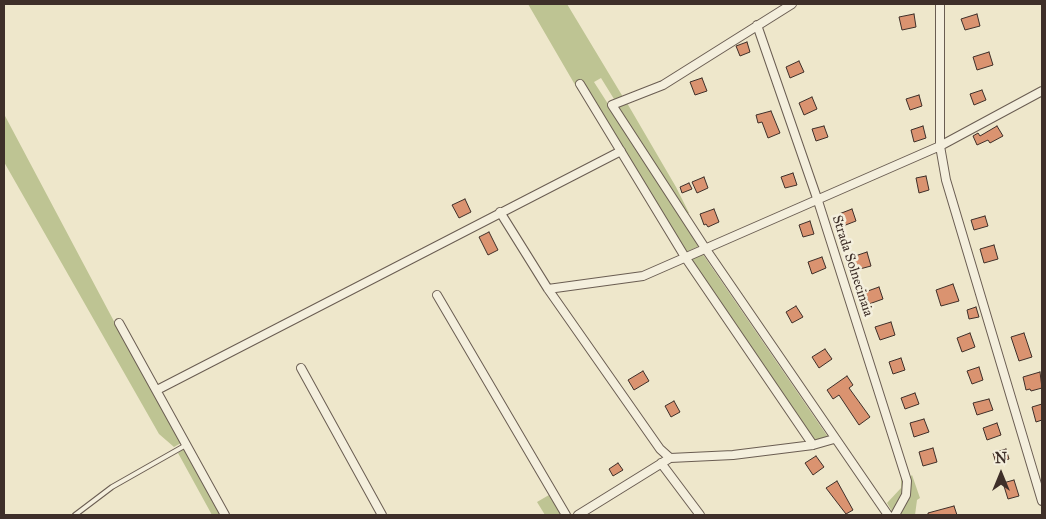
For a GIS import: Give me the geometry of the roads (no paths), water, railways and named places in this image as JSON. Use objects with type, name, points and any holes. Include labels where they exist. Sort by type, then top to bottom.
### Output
[{"type":"street","points":[[792,4],[662,86],[612,105],[705,248],[834,439],[888,515]]},
{"type":"street","points":[[940,4],[940,146],[946,180],[1042,501]]},
{"type":"street","name":"Strada Solnecinaia","points":[[757,25],[818,201],[907,481],[906,496],[895,515]]},
{"type":"street","points":[[580,84],[685,256],[813,445]]},
{"type":"street","points":[[548,289],[630,280],[818,201],[940,146],[1042,91]]},
{"type":"street","points":[[157,390],[621,151]]},
{"type":"street","points":[[500,212],[548,289],[660,449],[670,458]]},
{"type":"street","points":[[437,295],[566,515]]},
{"type":"street","points":[[119,322],[225,515]]},
{"type":"street","points":[[301,368],[382,515]]},
{"type":"street","points":[[583,514],[670,458],[733,455],[813,445],[834,439]]},
{"type":"street","points":[[661,463],[700,515]]},
{"type":"lane","points":[[76,515],[112,487],[186,445]]}]
